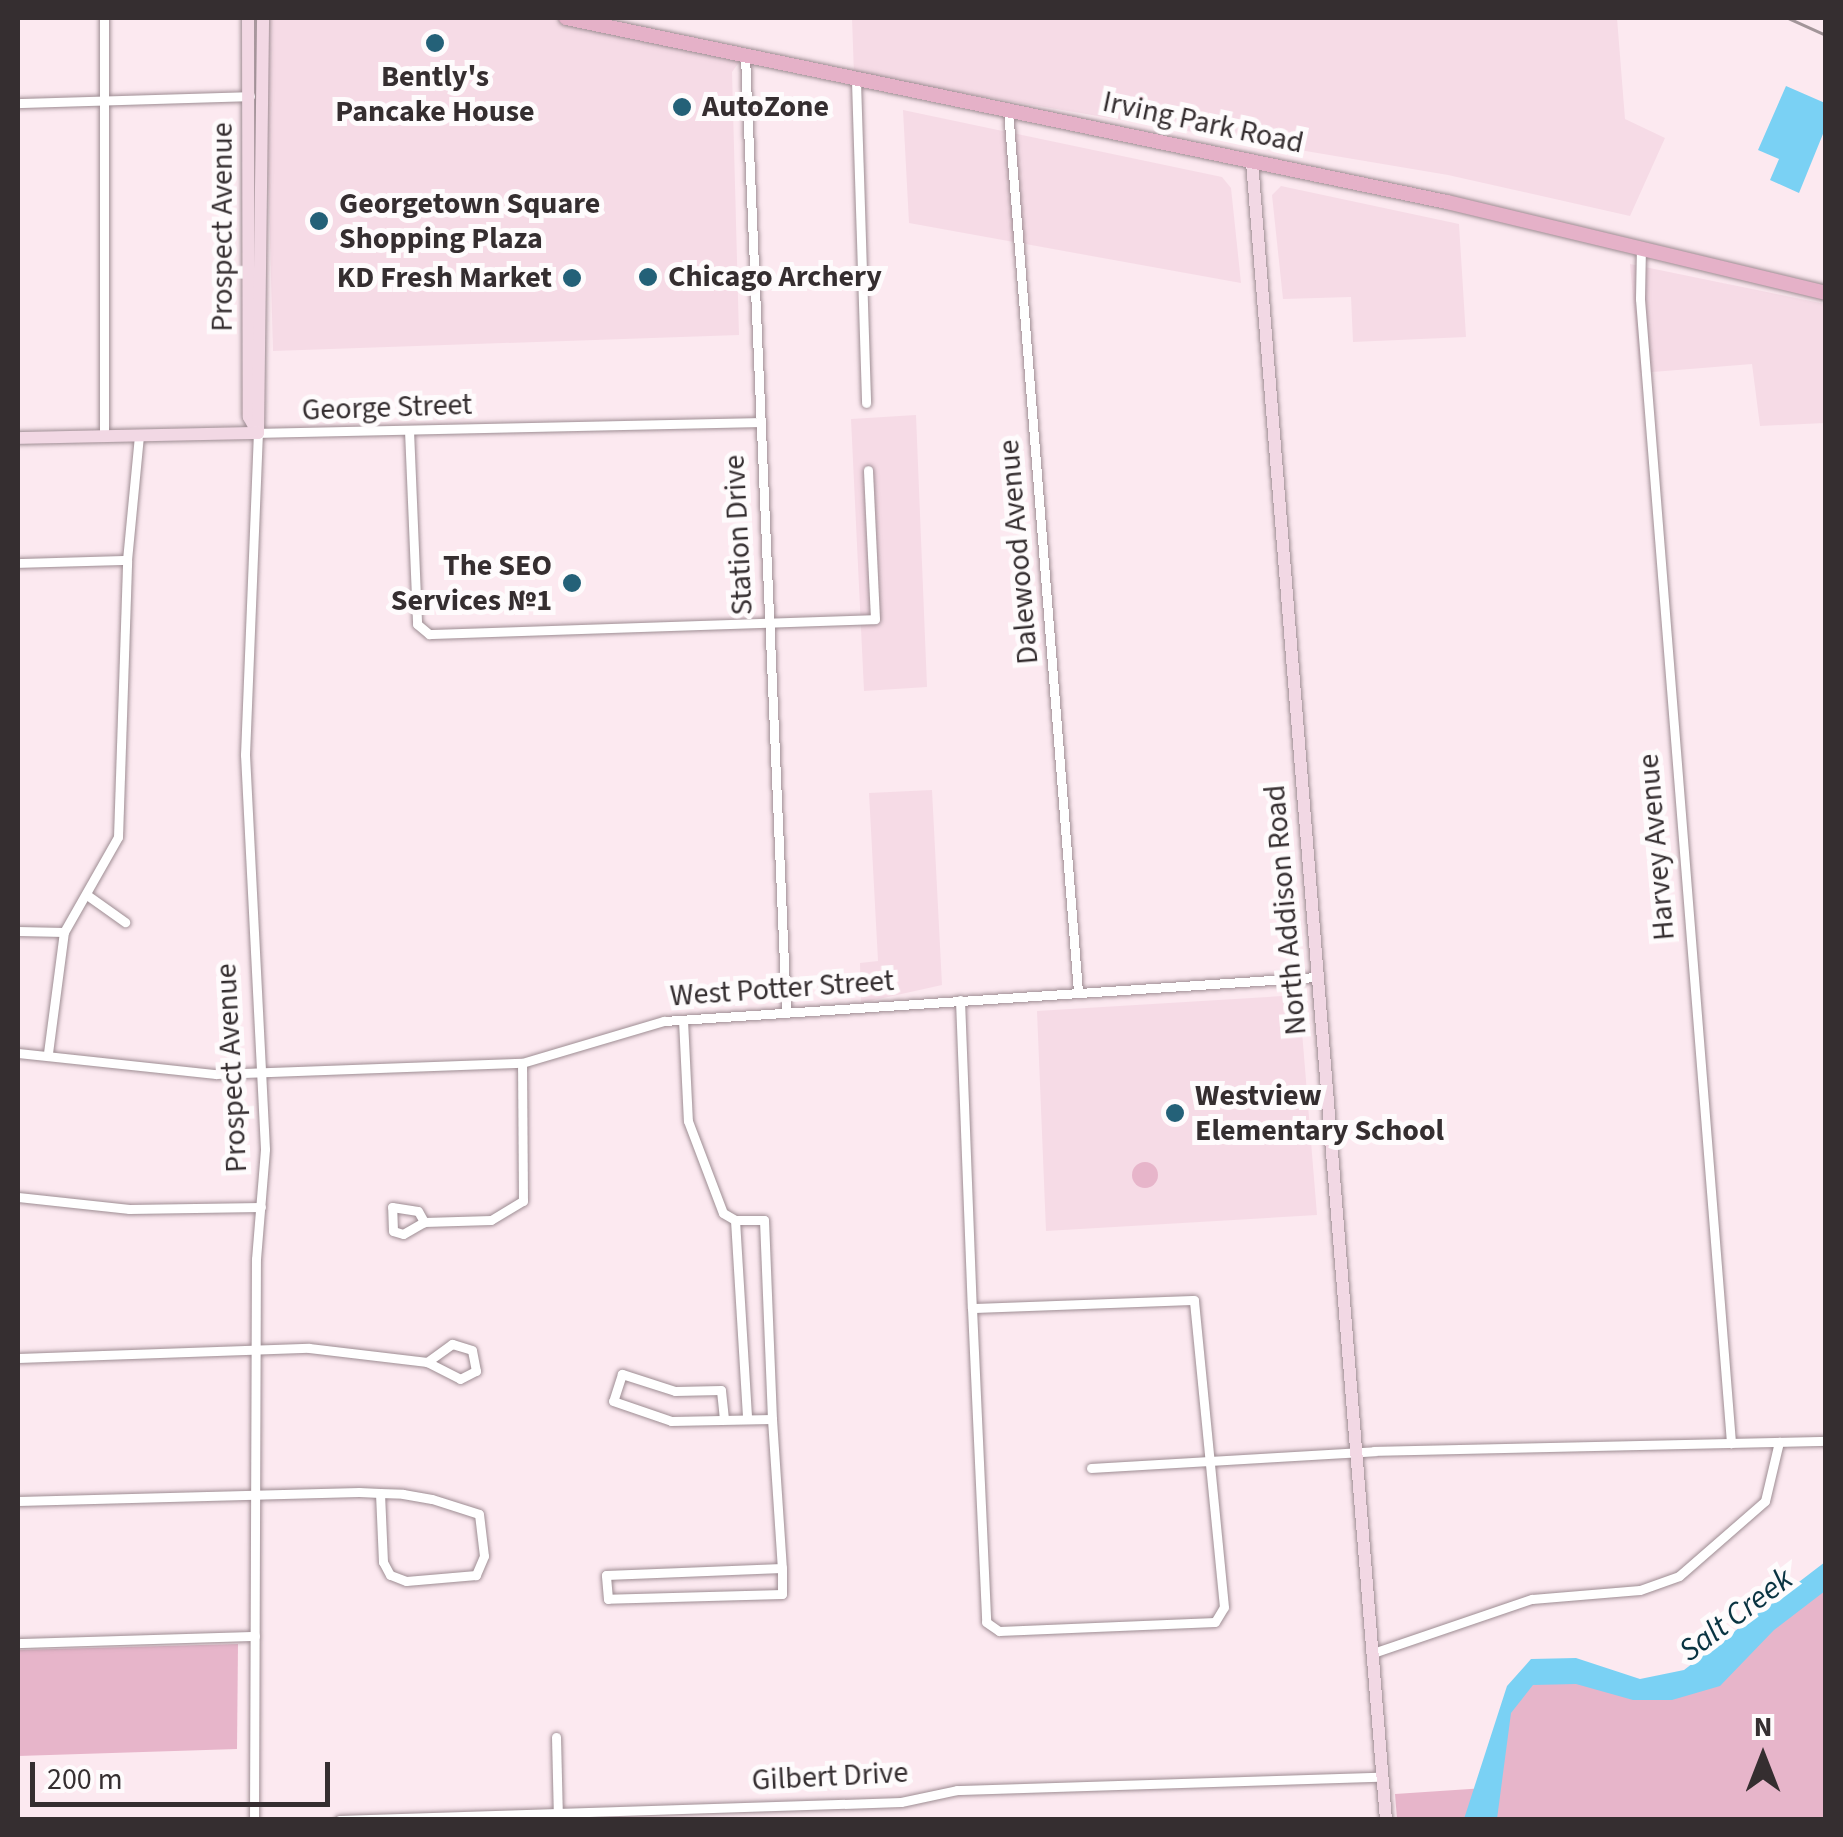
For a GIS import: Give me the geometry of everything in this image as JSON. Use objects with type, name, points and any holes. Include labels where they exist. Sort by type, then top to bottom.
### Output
[{"type":"main road","name":"Irving Park Road","points":[[566,18],[1641,246],[1826,292]]},
{"type":"street","points":[[104,18],[104,435]]},
{"type":"street","name":"Prospect Avenue","points":[[248,18],[249,417],[258,433]]},
{"type":"street","name":"Prospect Avenue","points":[[254,1820],[256,1349],[265,1149],[258,1074],[245,743],[258,433],[264,18]]},
{"type":"street","name":"Station Drive","points":[[744,56],[786,1011]]},
{"type":"street","points":[[856,81],[866,403]]},
{"type":"street","points":[[18,103],[263,94]]},
{"type":"street","name":"Dalewood Avenue","points":[[1008,110],[1078,991]]},
{"type":"street","name":"North Addison Road","points":[[1252,162],[1386,1820]]},
{"type":"street","name":"Harvey Avenue","points":[[1641,246],[1640,299],[1730,1444]]},
{"type":"street","name":"George Street","points":[[18,438],[758,422]]},
{"type":"street","points":[[409,430],[421,631],[875,619],[868,470]]},
{"type":"street","points":[[48,1052],[64,932],[118,837],[128,560],[139,435]]},
{"type":"street","points":[[18,563],[128,560]]},
{"type":"street","points":[[87,895],[125,922]]},
{"type":"street","points":[[18,932],[64,932]]},
{"type":"street","name":"West Potter Street","points":[[18,1053],[48,1052],[258,1074],[522,1062],[683,1020],[1316,977]]},
{"type":"street","points":[[960,1000],[972,1308],[986,1622],[1010,1631],[1202,1626],[1221,1618],[1212,1462],[1194,1300],[1185,1296],[972,1308]]},
{"type":"street","points":[[683,1020],[688,1121],[724,1213],[735,1220],[764,1220],[772,1420],[782,1568],[782,1594],[608,1599],[606,1575],[782,1568]]},
{"type":"street","points":[[424,1222],[502,1218],[522,1201],[522,1062]]},
{"type":"street","points":[[18,1197],[129,1209],[261,1207]]},
{"type":"street","points":[[735,1220],[747,1419]]},
{"type":"street","points":[[18,1358],[256,1349],[372,1351],[427,1362],[460,1379],[476,1371],[472,1350],[452,1344],[427,1362]]},
{"type":"street","points":[[724,1420],[722,1390],[676,1392],[622,1374],[613,1401],[671,1421],[772,1420]]},
{"type":"street","points":[[1091,1468],[1355,1452],[1826,1440]]},
{"type":"street","points":[[1372,1653],[1532,1599],[1640,1590],[1679,1576],[1766,1501],[1778,1442]]},
{"type":"street","points":[[18,1501],[380,1493],[476,1512],[484,1556],[476,1575],[406,1581],[390,1575],[382,1556],[380,1493]]},
{"type":"street","points":[[18,1643],[254,1636]]},
{"type":"street","points":[[556,1737],[558,1816]]},
{"type":"street","name":"Gilbert Drive","points":[[340,1820],[558,1816],[1382,1777]]},
{"type":"shaded area","name":"Georgetown Square Shopping Plaza","points":[[264,18],[557,18],[742,58],[732,72],[739,335],[273,351]]},
{"type":"shaded area","points":[[852,18],[1617,18],[1625,119],[1665,138],[1630,216],[1448,175],[854,75]]},
{"type":"shaded area","points":[[903,110],[1222,177],[1231,188],[1241,283],[909,223]]},
{"type":"shaded area","points":[[1281,186],[1459,224],[1466,337],[1353,342],[1351,297],[1283,299],[1272,195]]},
{"type":"shaded area","points":[[1630,264],[1825,304],[1825,423],[1760,426],[1752,364],[1640,373]]},
{"type":"shaded area","points":[[916,415],[927,687],[864,691],[851,419]]},
{"type":"shaded area","points":[[932,790],[942,985],[861,1003],[860,963],[878,961],[869,793]]},
{"type":"shaded area","name":"Westview Elementary School","points":[[1299,995],[1317,1215],[1046,1231],[1037,1011]]},
{"type":"shaded area","points":[[1145,1162],[1154,1166],[1158,1175],[1154,1184],[1145,1188],[1136,1184],[1132,1175],[1136,1166]]},
{"type":"shaded area","points":[[1825,1576],[1825,1819],[1397,1819],[1395,1794],[1485,1788],[1510,1695],[1547,1671],[1662,1690]]},
{"type":"shaded area","points":[[238,1644],[237,1749],[18,1756],[18,1650]]},
{"type":"water","points":[[1786,86],[1825,103],[1825,129],[1799,193],[1770,180],[1779,159],[1758,150]]},
{"type":"water","points":[[1825,1562],[1825,1591],[1774,1630],[1720,1686],[1672,1700],[1633,1700],[1576,1684],[1533,1685],[1511,1713],[1497,1819],[1464,1819],[1507,1686],[1531,1659],[1576,1658],[1640,1679],[1684,1670]]},
{"type":"railway","points":[[1788,18],[1826,35]]},
{"type":"place","name":"Bently's Pancake House","points":[[435,43]]},
{"type":"place","name":"AutoZone","points":[[682,107]]},
{"type":"place","name":"Georgetown Square Shopping Plaza","points":[[319,221]]},
{"type":"place","name":"Chicago Archery","points":[[648,277]]},
{"type":"place","name":"KD Fresh Market","points":[[572,278]]},
{"type":"place","name":"The SEO Services №1","points":[[572,583]]},
{"type":"place","name":"Westview Elementary School","points":[[1175,1113]]},
{"type":"water label","name":"Salt Creek","points":[[1736,1615]]}]
